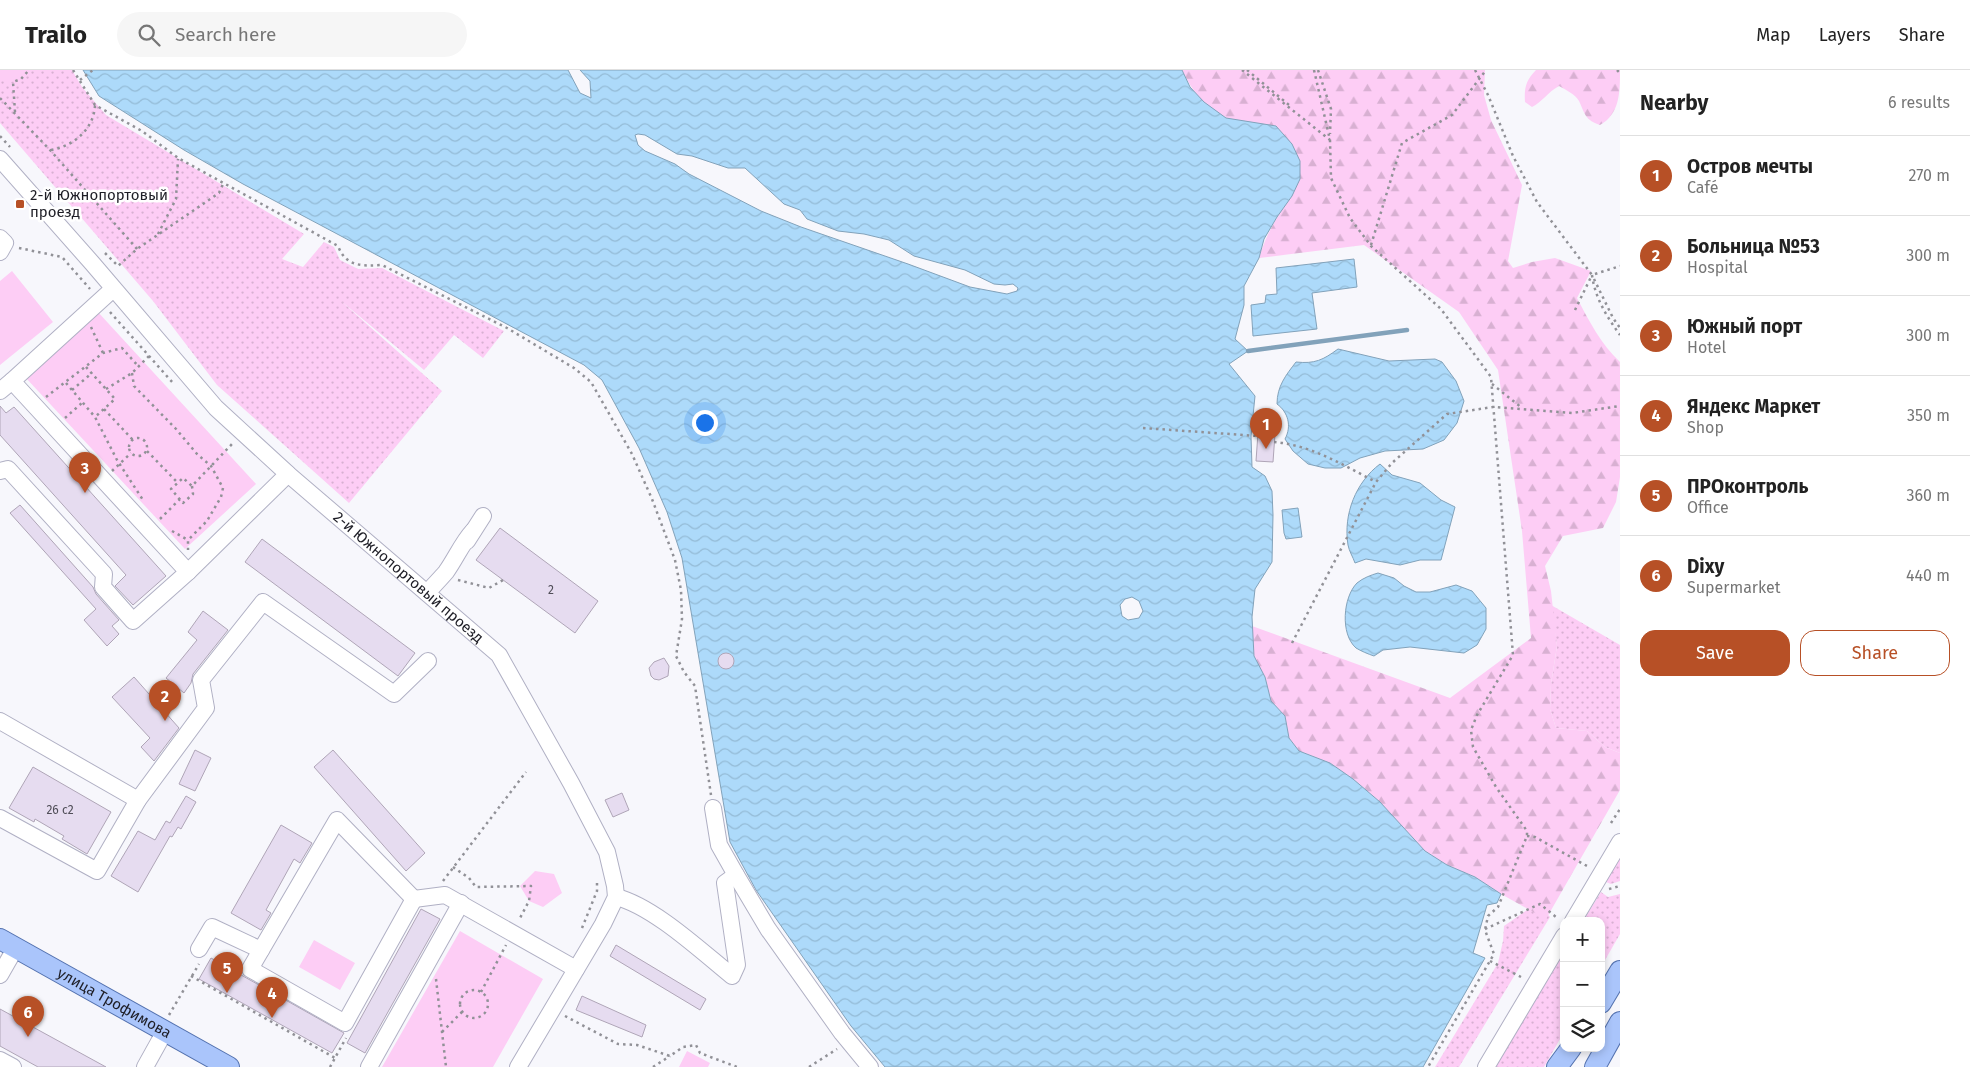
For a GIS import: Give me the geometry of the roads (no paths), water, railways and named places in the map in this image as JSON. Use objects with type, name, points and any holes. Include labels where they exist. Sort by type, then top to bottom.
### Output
[{"type":"main road","name":"улица Трофимова","points":[[8,943],[167,1024],[228,1067]]},
{"type":"main road","points":[[1605,996],[1620,972]]},
{"type":"main road","points":[[1595,1067],[1620,1022]]},
{"type":"main road","points":[[1609,1067],[1620,1037]]},
{"type":"main road","points":[[1558,1067],[1568,1052]]},
{"type":"main road","points":[[1565,1067],[1573,1052]]},
{"type":"street","name":"2-й Южнопортовый проезд","points":[[0,159],[216,408],[288,474],[499,655],[571,783],[607,852],[616,897]]},
{"type":"street","points":[[0,238],[6,243],[0,252]]},
{"type":"street","points":[[113,289],[6,386],[36,406],[188,572]]},
{"type":"street","points":[[0,471],[8,469],[104,574],[103,587],[133,621],[188,572],[288,474]]},
{"type":"street","points":[[427,594],[443,575],[483,516]]},
{"type":"street","points":[[0,818],[97,871],[138,800],[206,708],[201,680],[262,602],[394,694],[428,661]]},
{"type":"street","points":[[0,721],[138,800]]},
{"type":"street","points":[[713,808],[719,845],[768,929],[848,1041],[870,1067]]},
{"type":"street","points":[[337,820],[414,899],[345,1022],[250,969],[337,820]]},
{"type":"street","points":[[1574,917],[1620,842]]},
{"type":"street","points":[[518,1067],[603,924],[616,897],[638,904],[732,976],[736,965],[725,883],[736,875]]},
{"type":"street","points":[[414,899],[445,895],[576,969]]},
{"type":"street","points":[[369,1067],[461,903]]},
{"type":"street","points":[[200,955],[212,927],[261,950]]},
{"type":"street","points":[[0,975],[8,943]]},
{"type":"street","points":[[1486,1067],[1560,943]]},
{"type":"street","points":[[145,1067],[167,1024]]},
{"type":"street","points":[[0,1060],[13,1067]]},
{"type":"water","points":[[83,70],[568,70],[580,93],[591,98],[590,81],[580,70],[1182,70],[1190,87],[1204,102],[1226,118],[1276,126],[1292,144],[1300,161],[1300,179],[1292,196],[1264,239],[1259,258],[1244,286],[1244,305],[1235,339],[1248,351],[1229,364],[1255,396],[1251,436],[1252,467],[1265,476],[1272,491],[1272,562],[1255,589],[1252,617],[1254,656],[1265,677],[1271,701],[1285,716],[1289,738],[1299,751],[1330,763],[1353,779],[1380,802],[1425,851],[1447,865],[1475,877],[1501,894],[1497,903],[1487,905],[1473,953],[1485,958],[1423,1067],[885,1067],[851,1026],[756,890],[730,842],[682,558],[667,512],[639,448],[602,380],[584,365],[243,184],[184,150],[99,96]],"holes":[[[635,135],[645,135],[677,154],[692,156],[728,168],[745,168],[784,204],[800,210],[807,219],[838,231],[864,234],[889,240],[914,256],[965,270],[994,284],[1013,284],[1018,288],[1017,291],[1007,294],[970,287],[761,211],[689,174],[675,164],[645,151],[638,145]],[[1132,597],[1139,601],[1143,611],[1139,618],[1128,620],[1122,616],[1120,605],[1125,599]]]},
{"type":"water","points":[[1354,259],[1357,287],[1312,293],[1317,329],[1253,336],[1251,305],[1265,303],[1266,295],[1277,294],[1276,268]]},
{"type":"water","points":[[1338,349],[1389,361],[1435,359],[1442,362],[1456,381],[1464,401],[1457,423],[1444,440],[1423,449],[1385,451],[1360,458],[1341,468],[1325,468],[1308,464],[1293,451],[1285,439],[1288,420],[1284,411],[1277,404],[1280,386],[1296,362],[1318,360]]},
{"type":"water","points":[[1380,464],[1392,475],[1420,483],[1441,500],[1455,507],[1441,560],[1420,560],[1400,565],[1366,559],[1355,563],[1348,545],[1347,533],[1350,510],[1358,489]]},
{"type":"water","points":[[1298,508],[1302,537],[1286,539],[1282,510]]},
{"type":"water","points":[[1378,573],[1394,578],[1416,592],[1430,592],[1456,585],[1472,591],[1486,608],[1486,629],[1477,645],[1464,653],[1410,647],[1383,650],[1374,656],[1356,648],[1347,634],[1346,606],[1352,589],[1357,583]]},
{"type":"waterway","points":[[1248,351],[1407,330]]},
{"type":"place","name":"2-й Южнопортовый проезд","points":[[20,204]]},
{"type":"place","name":"Остров мечты","points":[[1266,449]]},
{"type":"place","name":"Южный порт","points":[[85,493]]},
{"type":"place","name":"Больница №53","points":[[165,721]]},
{"type":"place","name":"ПРОконтроль","points":[[227,993]]},
{"type":"place","name":"Яндекс Маркет","points":[[272,1018]]},
{"type":"place","name":"Dixy","points":[[28,1037]]}]
